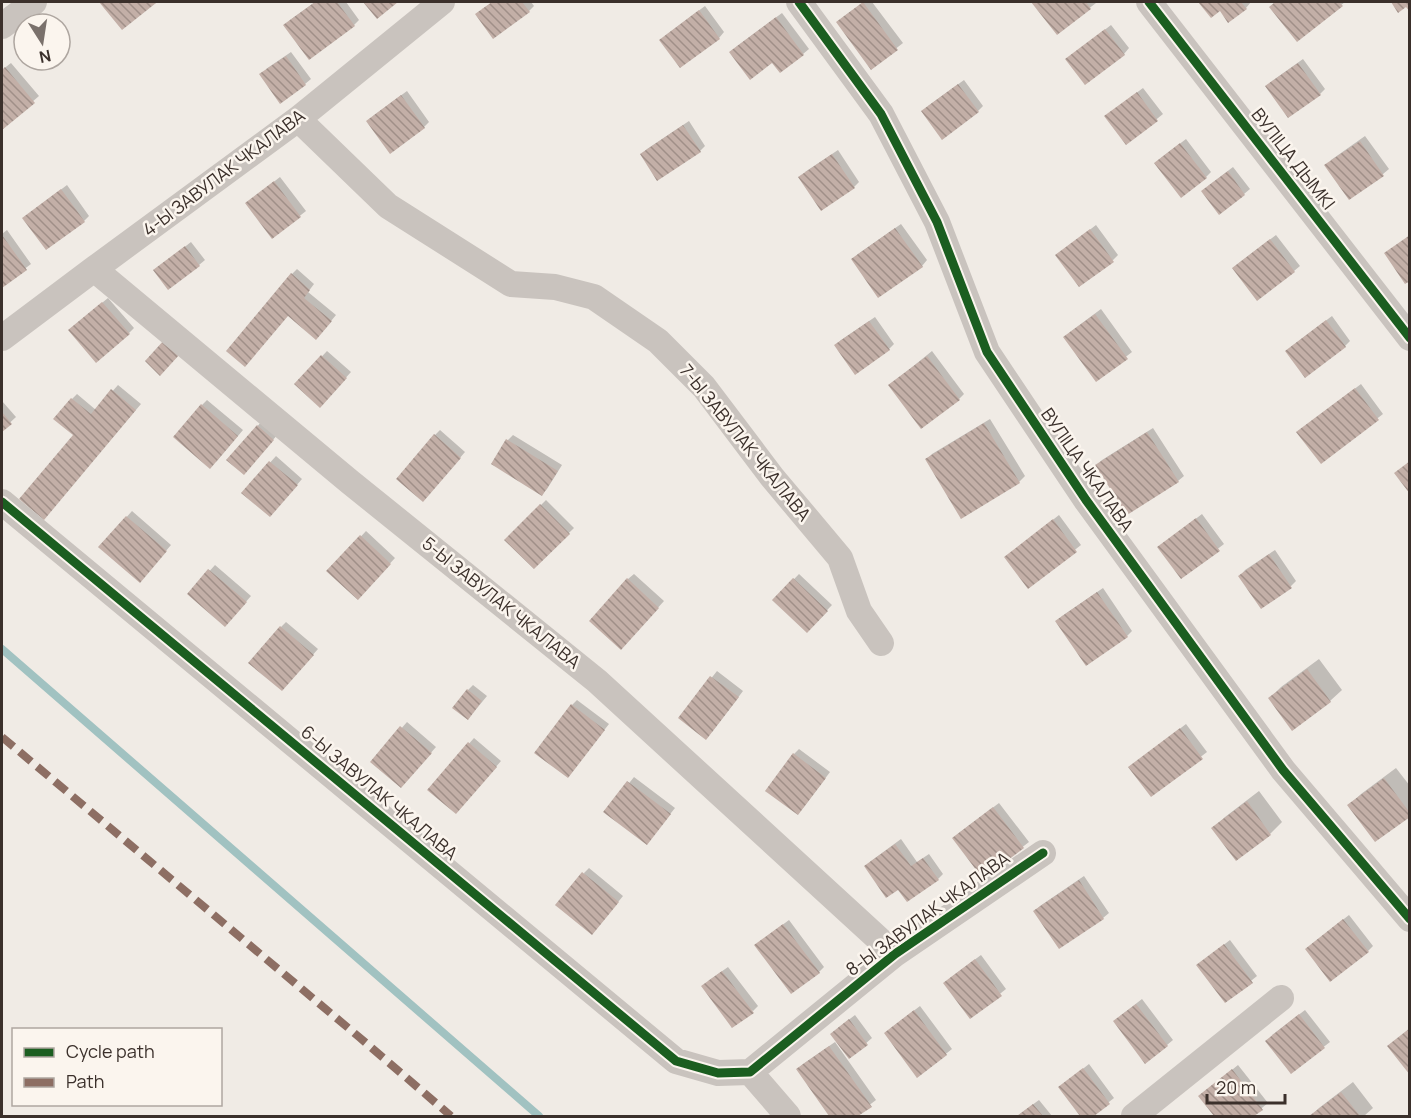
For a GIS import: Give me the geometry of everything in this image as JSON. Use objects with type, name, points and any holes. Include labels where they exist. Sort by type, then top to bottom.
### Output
[{"type":"street","points":[[2,26],[34,2]]},
{"type":"street","name":"4-Ы ЗАВУЛАК ЧКАЛАВА","points":[[2,338],[298,119],[442,2]]},
{"type":"street","name":"ВУЛІЦА ЧКАЛАВА","points":[[799,2],[886,123],[937,222],[987,352],[1086,500],[1283,770],[1410,920]]},
{"type":"street","name":"ВУЛІЦА ДЫМКІ","points":[[1149,2],[1407,330]]},
{"type":"street","name":"7-Ы ЗАВУЛАК ЧКАЛАВА","points":[[298,119],[388,206],[511,284],[555,287],[594,297],[658,341],[704,387],[772,477],[840,558],[860,611],[881,643]]},
{"type":"street","name":"5-Ы ЗАВУЛАК ЧКАЛАВА","points":[[94,268],[350,482],[597,681],[895,954]]},
{"type":"street","name":"6-Ы ЗАВУЛАК ЧКАЛАВА","points":[[2,502],[676,1060],[718,1073],[750,1072]]},
{"type":"street","name":"8-Ы ЗАВУЛАК ЧКАЛАВА","points":[[750,1072],[895,954],[1043,853]]},
{"type":"street","points":[[1134,1116],[1281,998]]},
{"type":"street","points":[[750,1072],[788,1116]]},
{"type":"building","points":[[99,2],[155,2],[156,3],[122,30]]},
{"type":"building","points":[[315,2],[337,2],[355,26],[309,60],[283,25]]},
{"type":"building","points":[[363,2],[398,2],[377,19]]},
{"type":"building","points":[[492,2],[522,2],[530,12],[493,39],[475,14]]},
{"type":"building","points":[[863,2],[898,50],[871,70],[836,22]]},
{"type":"building","points":[[1031,2],[1086,2],[1091,9],[1057,35]]},
{"type":"building","points":[[1198,2],[1241,2],[1247,9],[1228,23],[1220,11],[1211,18]]},
{"type":"building","points":[[1275,2],[1339,2],[1343,6],[1297,42],[1269,7]]},
{"type":"building","points":[[1391,2],[1410,2],[1410,12],[1406,7],[1398,13]]},
{"type":"building","points":[[699,10],[720,39],[680,68],[659,40]]},
{"type":"building","points":[[776,17],[804,55],[780,73],[772,63],[750,80],[729,52]]},
{"type":"building","points":[[1105,29],[1125,55],[1085,85],[1065,59]]},
{"type":"building","points":[[286,56],[306,85],[280,104],[259,74]]},
{"type":"building","points":[[1298,63],[1321,95],[1288,118],[1265,86]]},
{"type":"building","points":[[5,67],[35,103],[2,130],[2,70]]},
{"type":"building","points":[[958,84],[979,112],[942,140],[921,111]]},
{"type":"building","points":[[1137,92],[1158,121],[1126,145],[1104,116]]},
{"type":"building","points":[[401,95],[425,128],[390,154],[366,121]]},
{"type":"building","points":[[683,125],[701,152],[657,181],[640,154]]},
{"type":"building","points":[[1360,141],[1384,176],[1349,200],[1324,165]]},
{"type":"building","points":[[1180,143],[1207,178],[1181,198],[1154,163]]},
{"type":"building","points":[[832,154],[855,188],[821,211],[798,177]]},
{"type":"building","points":[[1228,171],[1245,195],[1219,215],[1201,191]]},
{"type":"building","points":[[274,181],[301,217],[272,239],[245,203]]},
{"type":"building","points":[[61,189],[85,222],[46,250],[22,218]]},
{"type":"building","points":[[895,228],[923,267],[878,298],[851,259]]},
{"type":"building","points":[[1090,229],[1114,262],[1079,287],[1055,255]]},
{"type":"building","points":[[2,235],[27,270],[2,288]]},
{"type":"building","points":[[1410,235],[1410,281],[1405,284],[1384,253]]},
{"type":"building","points":[[1270,239],[1295,272],[1257,301],[1232,268]]},
{"type":"building","points":[[185,246],[200,266],[168,290],[153,270]]},
{"type":"building","points":[[291,273],[310,290],[304,298],[332,321],[316,340],[288,316],[245,367],[226,351]]},
{"type":"building","points":[[102,302],[130,334],[96,363],[68,330]]},
{"type":"building","points":[[1095,314],[1128,359],[1096,382],[1063,337]]},
{"type":"building","points":[[1326,320],[1346,347],[1305,378],[1285,351]]},
{"type":"building","points":[[869,321],[890,350],[855,375],[834,345]]},
{"type":"building","points":[[165,339],[180,354],[160,376],[145,361]]},
{"type":"building","points":[[321,355],[347,378],[320,408],[294,384]]},
{"type":"building","points":[[927,356],[960,400],[921,429],[888,385]]},
{"type":"building","points":[[1355,388],[1379,420],[1321,464],[1296,432]]},
{"type":"building","points":[[111,389],[136,410],[44,520],[19,499],[73,435],[53,419],[71,398],[91,414]]},
{"type":"building","points":[[201,404],[238,436],[210,469],[173,437]]},
{"type":"building","points":[[2,412],[12,424],[2,432]]},
{"type":"building","points":[[984,423],[1020,483],[961,519],[925,459]]},
{"type":"building","points":[[257,425],[274,440],[244,475],[226,460]]},
{"type":"building","points":[[1147,432],[1179,482],[1127,515],[1095,465]]},
{"type":"building","points":[[434,434],[461,458],[423,502],[396,479]]},
{"type":"building","points":[[506,439],[558,471],[542,496],[491,464]]},
{"type":"building","points":[[269,461],[298,485],[270,517],[241,493]]},
{"type":"building","points":[[1410,461],[1410,494],[1394,473]]},
{"type":"building","points":[[540,504],[570,534],[534,569],[504,540]]},
{"type":"building","points":[[126,516],[167,551],[140,583],[98,547]]},
{"type":"building","points":[[1196,518],[1220,551],[1181,579],[1157,547]]},
{"type":"building","points":[[1053,519],[1077,552],[1028,589],[1004,557]]},
{"type":"building","points":[[360,535],[391,564],[358,600],[326,571]]},
{"type":"building","points":[[1269,554],[1292,588],[1261,609],[1238,576]]},
{"type":"building","points":[[208,569],[247,602],[225,627],[187,594]]},
{"type":"building","points":[[627,578],[659,608],[621,650],[589,621]]},
{"type":"building","points":[[793,578],[828,611],[807,633],[772,600]]},
{"type":"building","points":[[1097,592],[1128,637],[1086,666],[1055,621]]},
{"type":"building","points":[[280,626],[314,655],[282,691],[248,663]]},
{"type":"building","points":[[1307,669],[1331,702],[1292,731],[1268,698]]},
{"type":"building","points":[[710,676],[739,697],[706,740],[678,718]]},
{"type":"building","points":[[467,689],[482,701],[468,720],[452,708]]},
{"type":"building","points":[[571,704],[605,730],[568,778],[534,753]]},
{"type":"building","points":[[400,726],[432,753],[401,788],[370,762]]},
{"type":"building","points":[[1180,728],[1203,759],[1151,797],[1128,767]]},
{"type":"building","points":[[468,742],[497,767],[456,814],[427,790]]},
{"type":"building","points":[[793,753],[826,778],[798,815],[765,791]]},
{"type":"building","points":[[1384,778],[1410,813],[1410,817],[1375,842],[1347,805]]},
{"type":"building","points":[[627,781],[671,814],[647,845],[603,812]]},
{"type":"building","points":[[1247,801],[1271,835],[1236,861],[1211,828]]},
{"type":"building","points":[[993,807],[1024,848],[983,879],[952,838]]},
{"type":"building","points":[[895,844],[911,866],[923,858],[939,880],[907,902],[898,890],[886,898],[864,866]]},
{"type":"building","points":[[582,872],[619,902],[592,935],[555,905]]},
{"type":"building","points":[[1079,880],[1104,919],[1059,949],[1033,911]]},
{"type":"building","points":[[1343,919],[1369,952],[1330,982],[1305,949]]},
{"type":"building","points":[[783,924],[820,973],[791,994],[754,945]]},
{"type":"building","points":[[1224,944],[1253,983],[1225,1003],[1196,965]]},
{"type":"building","points":[[975,959],[1002,996],[970,1019],[943,983]]},
{"type":"building","points":[[722,971],[754,1013],[732,1028],[701,986]]},
{"type":"building","points":[[1136,1004],[1168,1046],[1145,1064],[1113,1021]]},
{"type":"building","points":[[914,1010],[947,1055],[917,1078],[884,1033]]},
{"type":"building","points":[[1299,1014],[1325,1048],[1291,1074],[1265,1041]]},
{"type":"building","points":[[849,1019],[868,1045],[849,1059],[830,1034]]},
{"type":"building","points":[[1410,1028],[1410,1075],[1387,1046]]},
{"type":"building","points":[[829,1046],[872,1107],[858,1116],[829,1116],[796,1069]]},
{"type":"building","points":[[1083,1068],[1110,1104],[1094,1116],[1080,1116],[1058,1087]]},
{"type":"building","points":[[1232,1069],[1263,1110],[1254,1116],[1214,1116],[1198,1096]]},
{"type":"building","points":[[1341,1092],[1360,1116],[1309,1116]]},
{"type":"building","points":[[1033,1104],[1043,1116],[1017,1116]]},
{"type":"waterway","points":[[2,649],[539,1116]]},
{"type":"marked path","points":[[2,737],[451,1116]]},
{"type":"cycle path","points":[[799,2],[881,114],[937,222],[987,352],[1086,500],[1283,770],[1410,919]]},
{"type":"cycle path","points":[[1149,2],[1410,338]]},
{"type":"cycle path","points":[[2,502],[676,1061],[718,1073],[750,1072],[895,954],[1043,853]]}]
